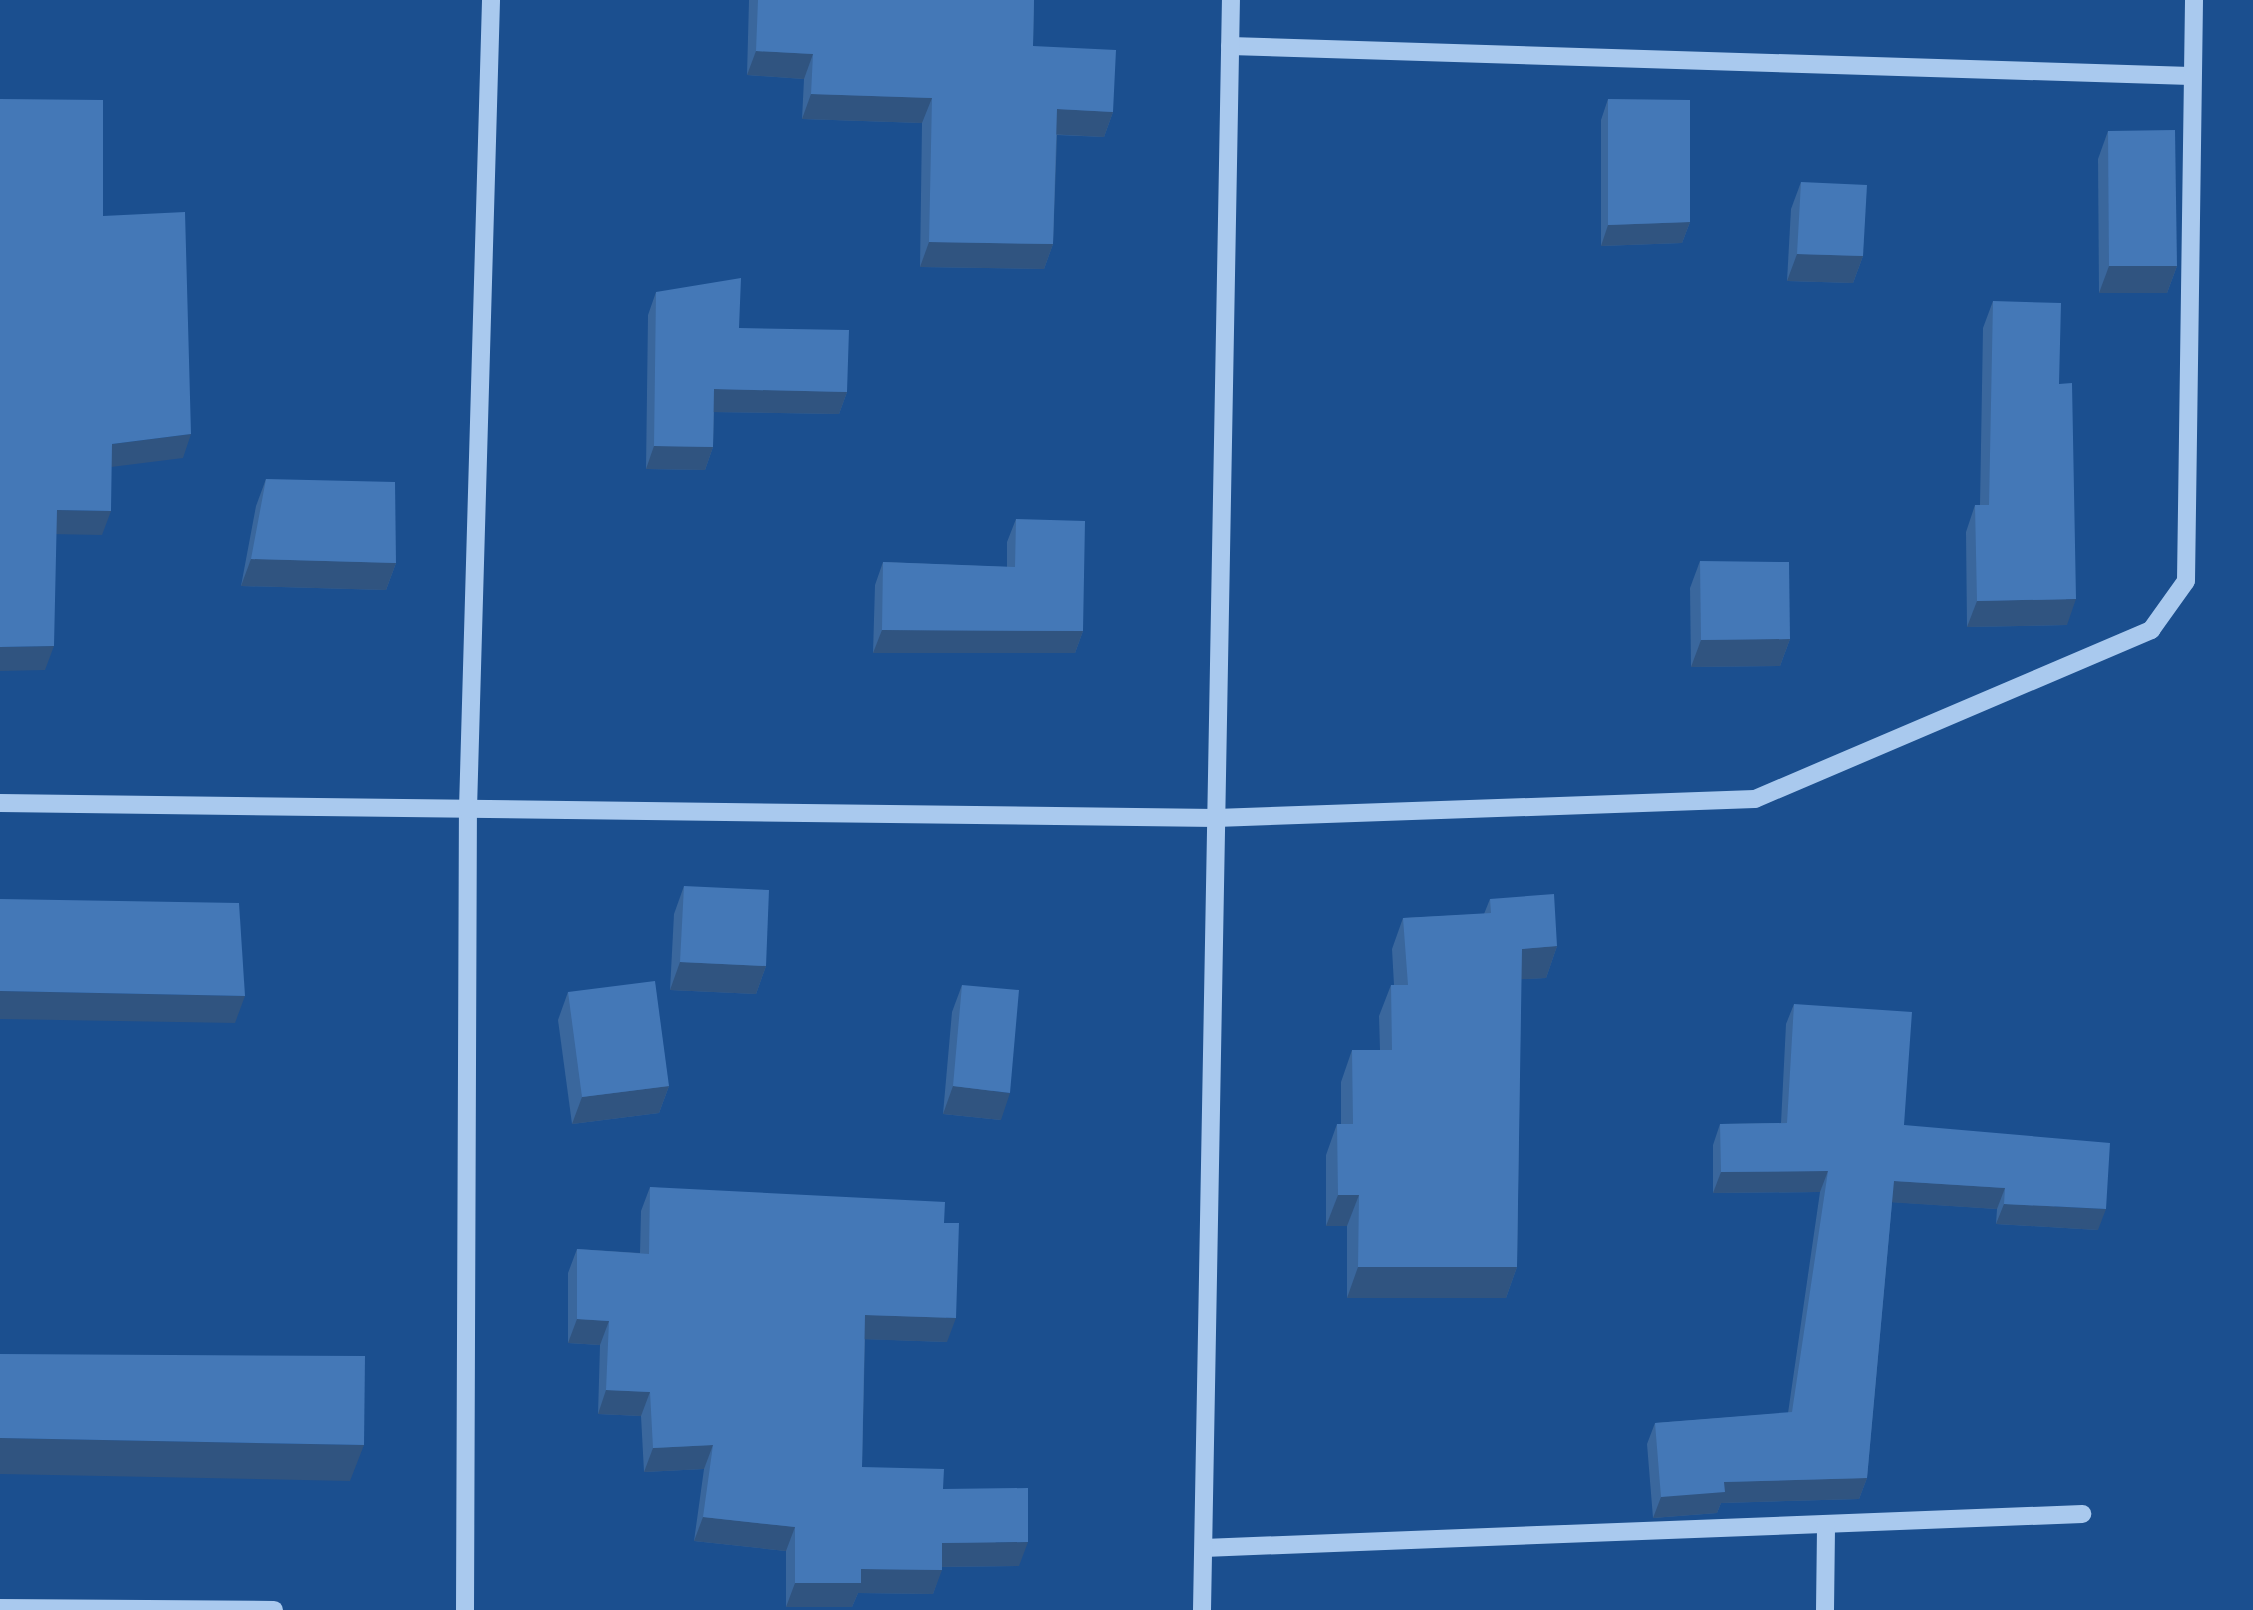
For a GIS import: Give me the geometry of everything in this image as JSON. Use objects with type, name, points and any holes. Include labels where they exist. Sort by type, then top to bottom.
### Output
[{"type":"street","points":[[465,1610],[468,809],[490,0]]},
{"type":"street","points":[[1202,1610],[1231,0]]},
{"type":"street","points":[[0,803],[1216,818],[1755,799],[2151,630],[2186,581],[2194,0]]},
{"type":"street","points":[[1230,46],[2191,76]]},
{"type":"street","points":[[1204,1548],[2082,1514]]},
{"type":"street","points":[[1825,1610],[1826,1524]]},
{"type":"street","points":[[0,1608],[274,1610]]},
{"type":"building","points":[[758,0],[1034,0],[1033,46],[1116,50],[1113,112],[1057,109],[1053,244],[929,242],[932,98],[811,94],[813,54],[756,51]]},
{"type":"building","points":[[0,99],[103,100],[103,216],[185,212],[191,434],[112,444],[111,511],[57,510],[54,646],[0,647]]},
{"type":"building","points":[[1608,99],[1690,100],[1690,222],[1608,225]]},
{"type":"building","points":[[2175,130],[2177,266],[2109,266],[2108,131]]},
{"type":"building","points":[[1801,182],[1867,185],[1863,256],[1797,254]]},
{"type":"building","points":[[741,278],[739,328],[849,330],[847,392],[714,389],[713,447],[654,446],[656,292]]},
{"type":"building","points":[[1993,301],[2061,303],[2059,384],[2072,383],[2076,599],[1977,601],[1975,505],[1989,505]]},
{"type":"building","points":[[266,479],[395,482],[396,563],[251,559]]},
{"type":"building","points":[[1016,519],[1085,521],[1083,631],[882,630],[883,562],[1015,567]]},
{"type":"building","points":[[1700,561],[1789,562],[1790,639],[1701,640]]},
{"type":"building","points":[[684,886],[769,890],[766,966],[680,962]]},
{"type":"building","points":[[1554,894],[1557,946],[1522,949],[1517,1267],[1358,1267],[1359,1195],[1338,1195],[1337,1124],[1353,1124],[1352,1050],[1392,1050],[1391,985],[1408,985],[1403,918],[1491,913],[1490,899]]},
{"type":"building","points":[[0,899],[239,903],[245,996],[0,991]]},
{"type":"building","points":[[655,981],[669,1086],[582,1097],[568,992]]},
{"type":"building","points":[[962,985],[1019,990],[1010,1093],[953,1086]]},
{"type":"building","points":[[1794,1004],[1912,1012],[1904,1125],[2110,1143],[2106,1209],[2004,1204],[2005,1188],[1894,1181],[1867,1478],[1724,1482],[1725,1492],[1661,1497],[1655,1423],[1792,1412],[1828,1171],[1721,1172],[1720,1124],[1787,1123]]},
{"type":"building","points":[[650,1187],[945,1202],[944,1223],[959,1223],[956,1318],[865,1315],[862,1467],[944,1469],[943,1489],[1028,1488],[1028,1542],[942,1543],[942,1570],[861,1569],[861,1583],[795,1583],[795,1527],[703,1517],[713,1445],[653,1448],[650,1392],[606,1390],[609,1321],[577,1319],[577,1249],[649,1254]]},
{"type":"building","points":[[0,1354],[365,1356],[364,1445],[0,1438]]}]
